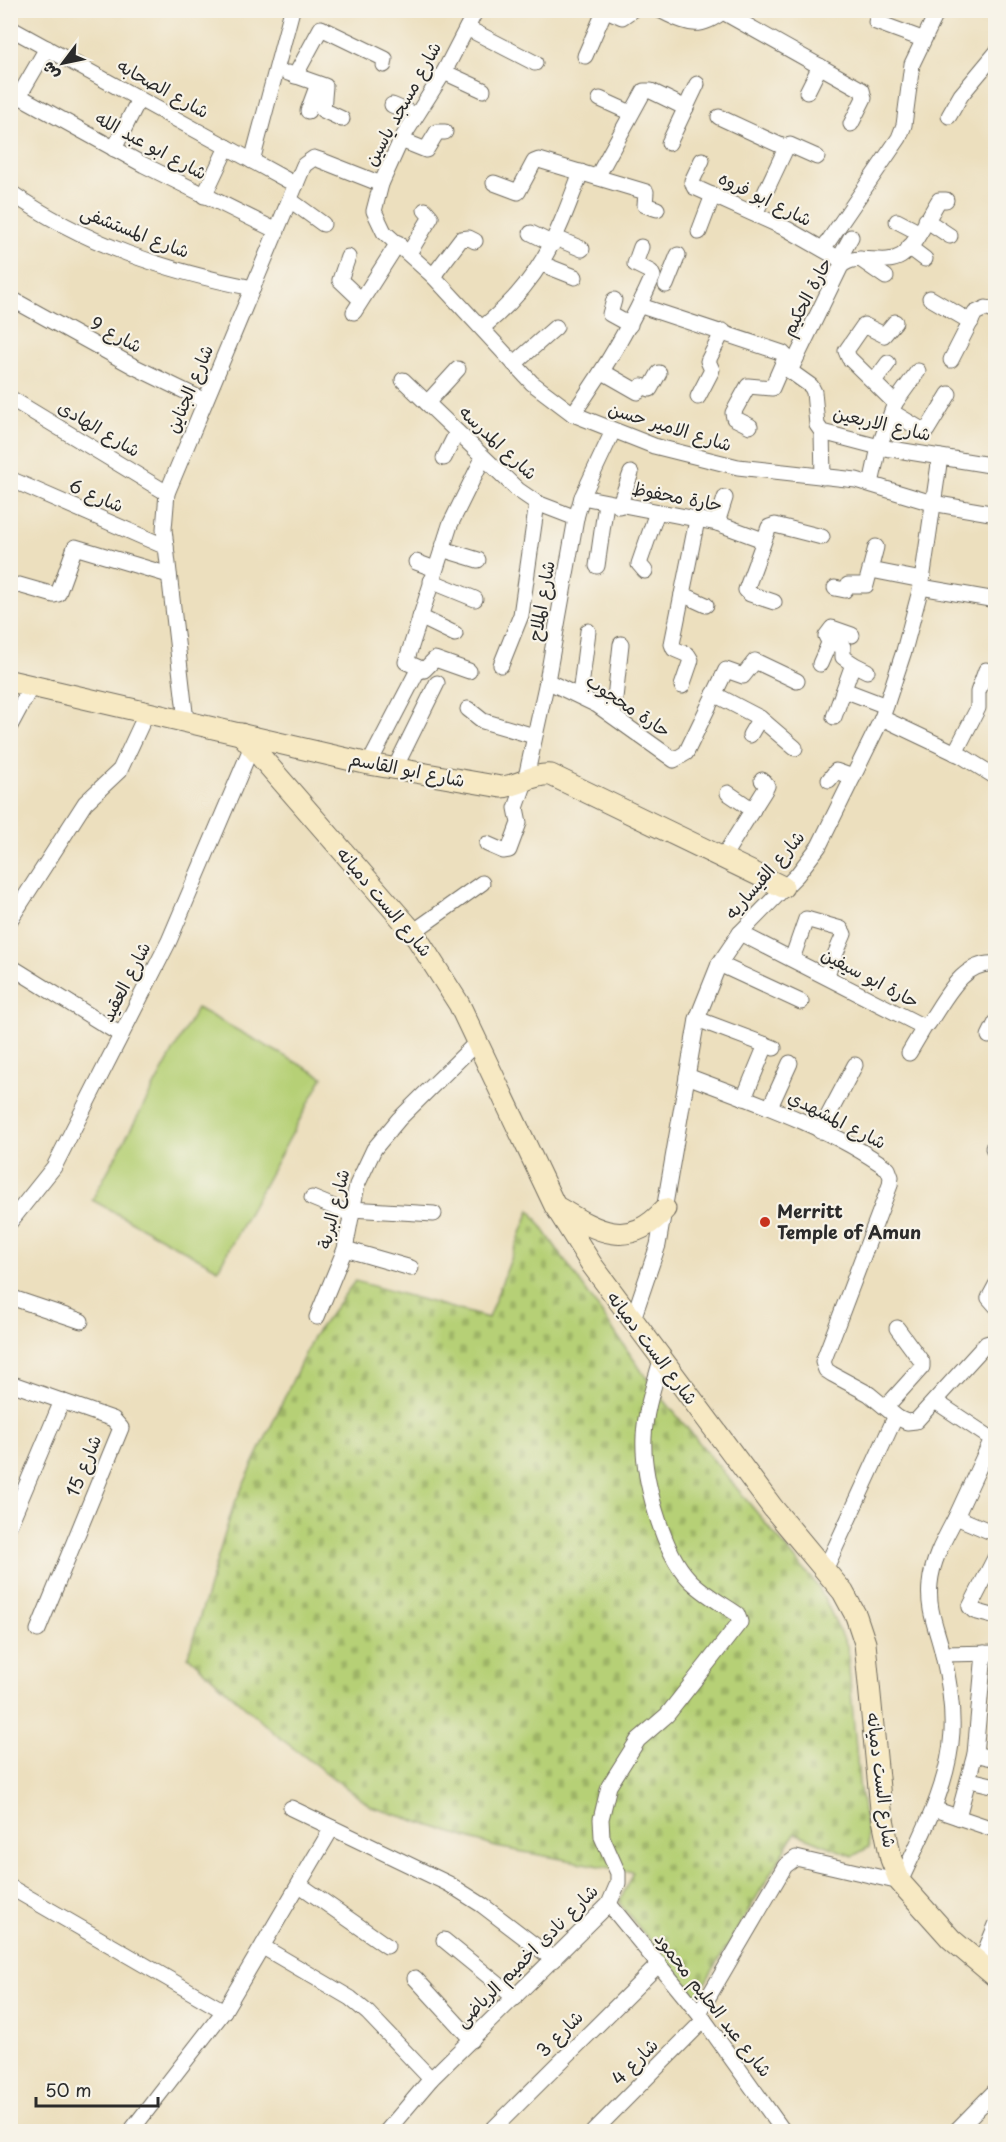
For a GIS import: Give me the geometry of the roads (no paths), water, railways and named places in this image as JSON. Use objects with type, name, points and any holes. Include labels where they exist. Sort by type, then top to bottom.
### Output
[{"type":"street","points":[[252,161],[292,10]]},
{"type":"street","name":"شارع مسجد ياسين","points":[[381,184],[401,140],[444,72],[476,10]]},
{"type":"street","points":[[585,56],[605,10],[622,17],[632,10]]},
{"type":"street","points":[[659,10],[696,25],[709,22],[724,11],[864,92],[864,98],[851,124]]},
{"type":"street","points":[[823,249],[899,138],[904,125],[909,77],[922,39],[938,10]]},
{"type":"street","points":[[876,22],[922,39]]},
{"type":"street","name":"شارع الصحابه","points":[[10,28],[296,185]]},
{"type":"street","points":[[295,75],[321,28],[383,53]]},
{"type":"street","points":[[467,28],[535,63]]},
{"type":"street","points":[[15,94],[47,48]]},
{"type":"street","points":[[949,116],[968,86],[994,61]]},
{"type":"street","points":[[807,92],[820,66]]},
{"type":"street","points":[[276,69],[326,88],[323,110],[342,119]]},
{"type":"street","points":[[444,72],[483,90]]},
{"type":"street","points":[[308,111],[318,84]]},
{"type":"street","points":[[669,142],[697,84]]},
{"type":"street","points":[[597,177],[645,90],[686,108]]},
{"type":"street","name":"شارع ابو عبد الله","points":[[15,94],[114,150],[277,231]]},
{"type":"street","points":[[114,150],[139,99]]},
{"type":"street","points":[[600,99],[631,113]]},
{"type":"street","points":[[392,105],[416,115]]},
{"type":"street","points":[[719,117],[786,148]]},
{"type":"street","points":[[401,140],[426,150],[437,132],[445,132]]},
{"type":"street","points":[[755,214],[786,148],[790,145],[817,157]]},
{"type":"street","points":[[204,196],[227,147]]},
{"type":"street","name":"شارع الجناين","points":[[186,721],[164,529],[167,492],[304,165],[314,158],[381,184]]},
{"type":"street","points":[[494,183],[518,192],[536,160],[646,192],[645,205],[657,209]]},
{"type":"street","name":"شارع ابو فروه","points":[[702,160],[692,184],[755,214],[784,236],[823,249],[886,277]]},
{"type":"street","points":[[482,328],[519,295],[542,264],[554,241],[581,172]]},
{"type":"street","name":"شارع الامير حسن","points":[[381,184],[375,199],[378,222],[433,276],[538,389],[573,414],[613,431],[695,458],[748,469],[871,484],[932,503],[996,514]]},
{"type":"street","name":"شارع المستشفى","points":[[10,192],[63,225],[108,247],[154,264],[253,288]]},
{"type":"street","points":[[699,232],[713,195]]},
{"type":"street","points":[[290,200],[323,224]]},
{"type":"street","points":[[925,259],[909,246],[939,200],[946,200]]},
{"type":"street","points":[[348,257],[340,280],[357,306],[431,217],[424,210]]},
{"type":"street","points":[[897,220],[950,236]]},
{"type":"street","points":[[531,233],[582,249]]},
{"type":"street","points":[[848,260],[851,237]]},
{"type":"street","points":[[433,276],[461,239],[469,238],[475,241]]},
{"type":"street","name":"حارة الحكيم","points":[[790,371],[848,260],[898,258],[909,246]]},
{"type":"street","points":[[641,247],[635,264],[651,272],[664,284]]},
{"type":"street","points":[[573,414],[603,372],[641,306],[664,284],[678,255]]},
{"type":"street","points":[[542,264],[575,277]]},
{"type":"street","name":"شارع 9","points":[[10,298],[133,366],[206,401]]},
{"type":"street","points":[[930,298],[971,322]]},
{"type":"street","points":[[614,300],[610,314],[630,325]]},
{"type":"street","points":[[641,306],[723,331],[786,356]]},
{"type":"street","points":[[951,360],[980,309],[986,308],[996,312]]},
{"type":"street","points":[[895,322],[885,335],[864,325],[847,348],[849,358],[922,430],[927,430],[949,394]]},
{"type":"street","points":[[514,364],[556,327]]},
{"type":"street","points":[[698,397],[712,370],[708,361],[723,331]]},
{"type":"street","points":[[786,356],[790,371]]},
{"type":"street","points":[[750,426],[736,420],[733,413],[748,386],[772,388],[786,356]]},
{"type":"street","points":[[874,382],[888,363]]},
{"type":"street","points":[[428,403],[458,369]]},
{"type":"street","points":[[871,484],[879,447],[898,404],[918,370]]},
{"type":"street","name":"شارع الاربعين","points":[[790,371],[810,386],[814,392],[818,425],[822,432],[879,447],[996,466]]},
{"type":"street","points":[[603,372],[638,392],[642,386],[650,389],[659,373]]},
{"type":"street","name":"شارع المدرسه","points":[[403,380],[483,458],[537,503],[576,518]]},
{"type":"street","name":"شارع الهادى","points":[[10,398],[167,492]]},
{"type":"street","name":"شارع الملاح","points":[[487,844],[503,851],[509,850],[519,823],[515,812],[525,782],[547,681],[576,518],[582,497],[613,431]]},
{"type":"street","points":[[444,458],[457,432]]},
{"type":"street","points":[[822,432],[823,477]]},
{"type":"street","name":"شارع القيساريه","points":[[632,1322],[658,1245],[697,1019],[719,964],[740,933],[819,846],[884,712],[921,584],[940,457]]},
{"type":"street","points":[[469,671],[435,659],[426,670],[406,662],[442,549],[460,502],[483,458]]},
{"type":"street","points":[[597,566],[612,505],[631,473]]},
{"type":"street","name":"شارع 6","points":[[10,479],[166,547]]},
{"type":"street","name":"حارة محفوظ","points":[[582,497],[612,505],[717,524],[763,540]]},
{"type":"street","points":[[717,524],[725,498]]},
{"type":"street","points":[[501,665],[521,615],[537,503]]},
{"type":"street","points":[[645,571],[639,564],[657,512]]},
{"type":"street","points":[[682,686],[691,660],[688,655],[674,649],[672,644],[697,520]]},
{"type":"street","points":[[774,602],[750,594],[746,590],[769,527],[775,525],[822,537]]},
{"type":"street","points":[[20,585],[54,595],[58,594],[75,547],[170,575]]},
{"type":"street","points":[[835,588],[845,590],[850,585],[864,587],[871,570],[876,547]]},
{"type":"street","points":[[442,549],[478,560]]},
{"type":"street","points":[[416,562],[433,575],[476,599]]},
{"type":"street","points":[[871,570],[921,584],[996,600]]},
{"type":"street","points":[[682,594],[706,605]]},
{"type":"street","points":[[420,617],[455,634]]},
{"type":"street","points":[[852,635],[831,628],[826,636],[830,641],[843,647],[843,657],[867,671]]},
{"type":"street","points":[[580,695],[588,631]]},
{"type":"street","points":[[820,663],[830,641]]},
{"type":"street","points":[[613,716],[621,644]]},
{"type":"street","name":"حارة محجوب","points":[[547,681],[580,695],[674,760],[681,758],[726,670],[743,676],[755,660],[797,681]]},
{"type":"street","points":[[834,717],[853,664]]},
{"type":"street","points":[[369,764],[419,668]]},
{"type":"street","points":[[955,753],[978,708],[978,692],[986,670]]},
{"type":"street","name":"شارع ابو القاسم","points":[[10,681],[186,721],[246,740],[501,787],[525,782],[532,776],[551,775],[783,887]]},
{"type":"street","points":[[395,768],[437,683]]},
{"type":"street","points":[[10,726],[32,685]]},
{"type":"street","points":[[844,690],[996,777]]},
{"type":"street","points":[[714,694],[760,718],[795,748]]},
{"type":"street","points":[[468,710],[483,721],[534,736]]},
{"type":"street","points":[[10,920],[85,803],[124,763],[147,712]]},
{"type":"street","points":[[750,735],[760,718]]},
{"type":"street","name":"شارع الست دميانه","points":[[246,740],[413,932],[459,1004],[555,1206],[632,1322],[773,1508],[843,1592],[856,1617],[865,1643],[881,1809],[891,1859],[900,1882],[944,1932],[988,1971]]},
{"type":"street","name":"شارع العقيد","points":[[11,1221],[54,1167],[169,941],[246,740]]},
{"type":"street","points":[[829,780],[836,771],[853,777]]},
{"type":"street","points":[[723,857],[767,786],[762,780]]},
{"type":"street","points":[[728,793],[753,810]]},
{"type":"street","points":[[413,932],[482,884]]},
{"type":"street","points":[[792,959],[806,919],[841,928],[844,934],[826,976]]},
{"type":"street","name":"حارة ابو سيفين","points":[[740,933],[925,1026],[971,967],[983,963],[996,964]]},
{"type":"street","points":[[719,964],[801,1002]]},
{"type":"street","points":[[10,966],[121,1035]]},
{"type":"street","points":[[697,1019],[770,1047],[744,1098]]},
{"type":"street","points":[[909,1053],[925,1026]]},
{"type":"street","name":"شارع البربة","points":[[317,1317],[345,1249],[351,1211],[364,1166],[386,1133],[477,1042]]},
{"type":"street","points":[[770,1107],[790,1063]]},
{"type":"street","points":[[820,1131],[855,1065]]},
{"type":"street","name":"شارع المشهدي","points":[[687,1076],[770,1107],[820,1131],[882,1165],[891,1176],[823,1362],[826,1370],[860,1389],[898,1418]]},
{"type":"street","points":[[312,1198],[351,1211],[434,1214]]},
{"type":"street","points":[[555,1206],[601,1232],[615,1234],[643,1228],[665,1209]]},
{"type":"street","points":[[345,1249],[411,1268]]},
{"type":"street","points":[[996,1285],[989,1298],[996,1306]]},
{"type":"street","points":[[10,1297],[81,1321]]},
{"type":"street","points":[[886,1407],[922,1367],[922,1362],[897,1328]]},
{"type":"street","points":[[825,1570],[892,1422],[898,1418],[911,1423],[916,1421],[986,1344],[996,1341]]},
{"type":"street","name":"شارع نادى اخميم الرياضى","points":[[386,2132],[431,2079],[609,1904],[618,1883],[618,1873],[602,1837],[601,1819],[609,1786],[638,1740],[667,1714],[740,1622],[737,1614],[688,1578],[673,1557],[662,1533],[651,1486],[644,1438],[661,1360]]},
{"type":"street","name":"شارع 15","points":[[10,1383],[113,1419],[120,1428],[38,1630]]},
{"type":"street","points":[[10,1524],[62,1401]]},
{"type":"street","points":[[900,1882],[934,1809],[946,1772],[952,1732],[951,1693],[943,1654],[933,1624],[930,1583],[934,1563],[993,1449],[990,1437],[934,1401]]},
{"type":"street","points":[[956,1517],[996,1534]]},
{"type":"street","points":[[996,1556],[970,1607],[974,1611],[996,1617]]},
{"type":"street","points":[[943,1654],[990,1653],[970,1780],[958,1817]]},
{"type":"street","points":[[975,1754],[996,1758]]},
{"type":"street","points":[[970,1780],[996,1786]]},
{"type":"street","points":[[291,1808],[449,1884],[482,1905],[554,1960]]},
{"type":"street","points":[[934,1809],[996,1830]]},
{"type":"street","points":[[130,2132],[224,2011],[332,1828]]},
{"type":"street","name":"شارع 4","points":[[593,2132],[701,2017],[785,1866],[796,1858],[807,1858],[900,1882]]},
{"type":"street","points":[[300,1885],[387,1946]]},
{"type":"street","points":[[10,1887],[224,2011]]},
{"type":"street","name":"شارع عبد الحليم محمود","points":[[609,1904],[701,2017],[784,2132]]},
{"type":"street","points":[[988,1971],[996,1925]]},
{"type":"street","points":[[444,1940],[515,1998]]},
{"type":"street","points":[[263,1947],[350,1998],[368,2013],[431,2079]]},
{"type":"street","name":"شارع 3","points":[[490,2132],[658,1964]]},
{"type":"street","points":[[415,1978],[472,2040]]},
{"type":"street","points":[[955,2132],[994,2095]]},
{"type":"place","name":"Merritt Temple of Amun","points":[[765,1222]]}]
